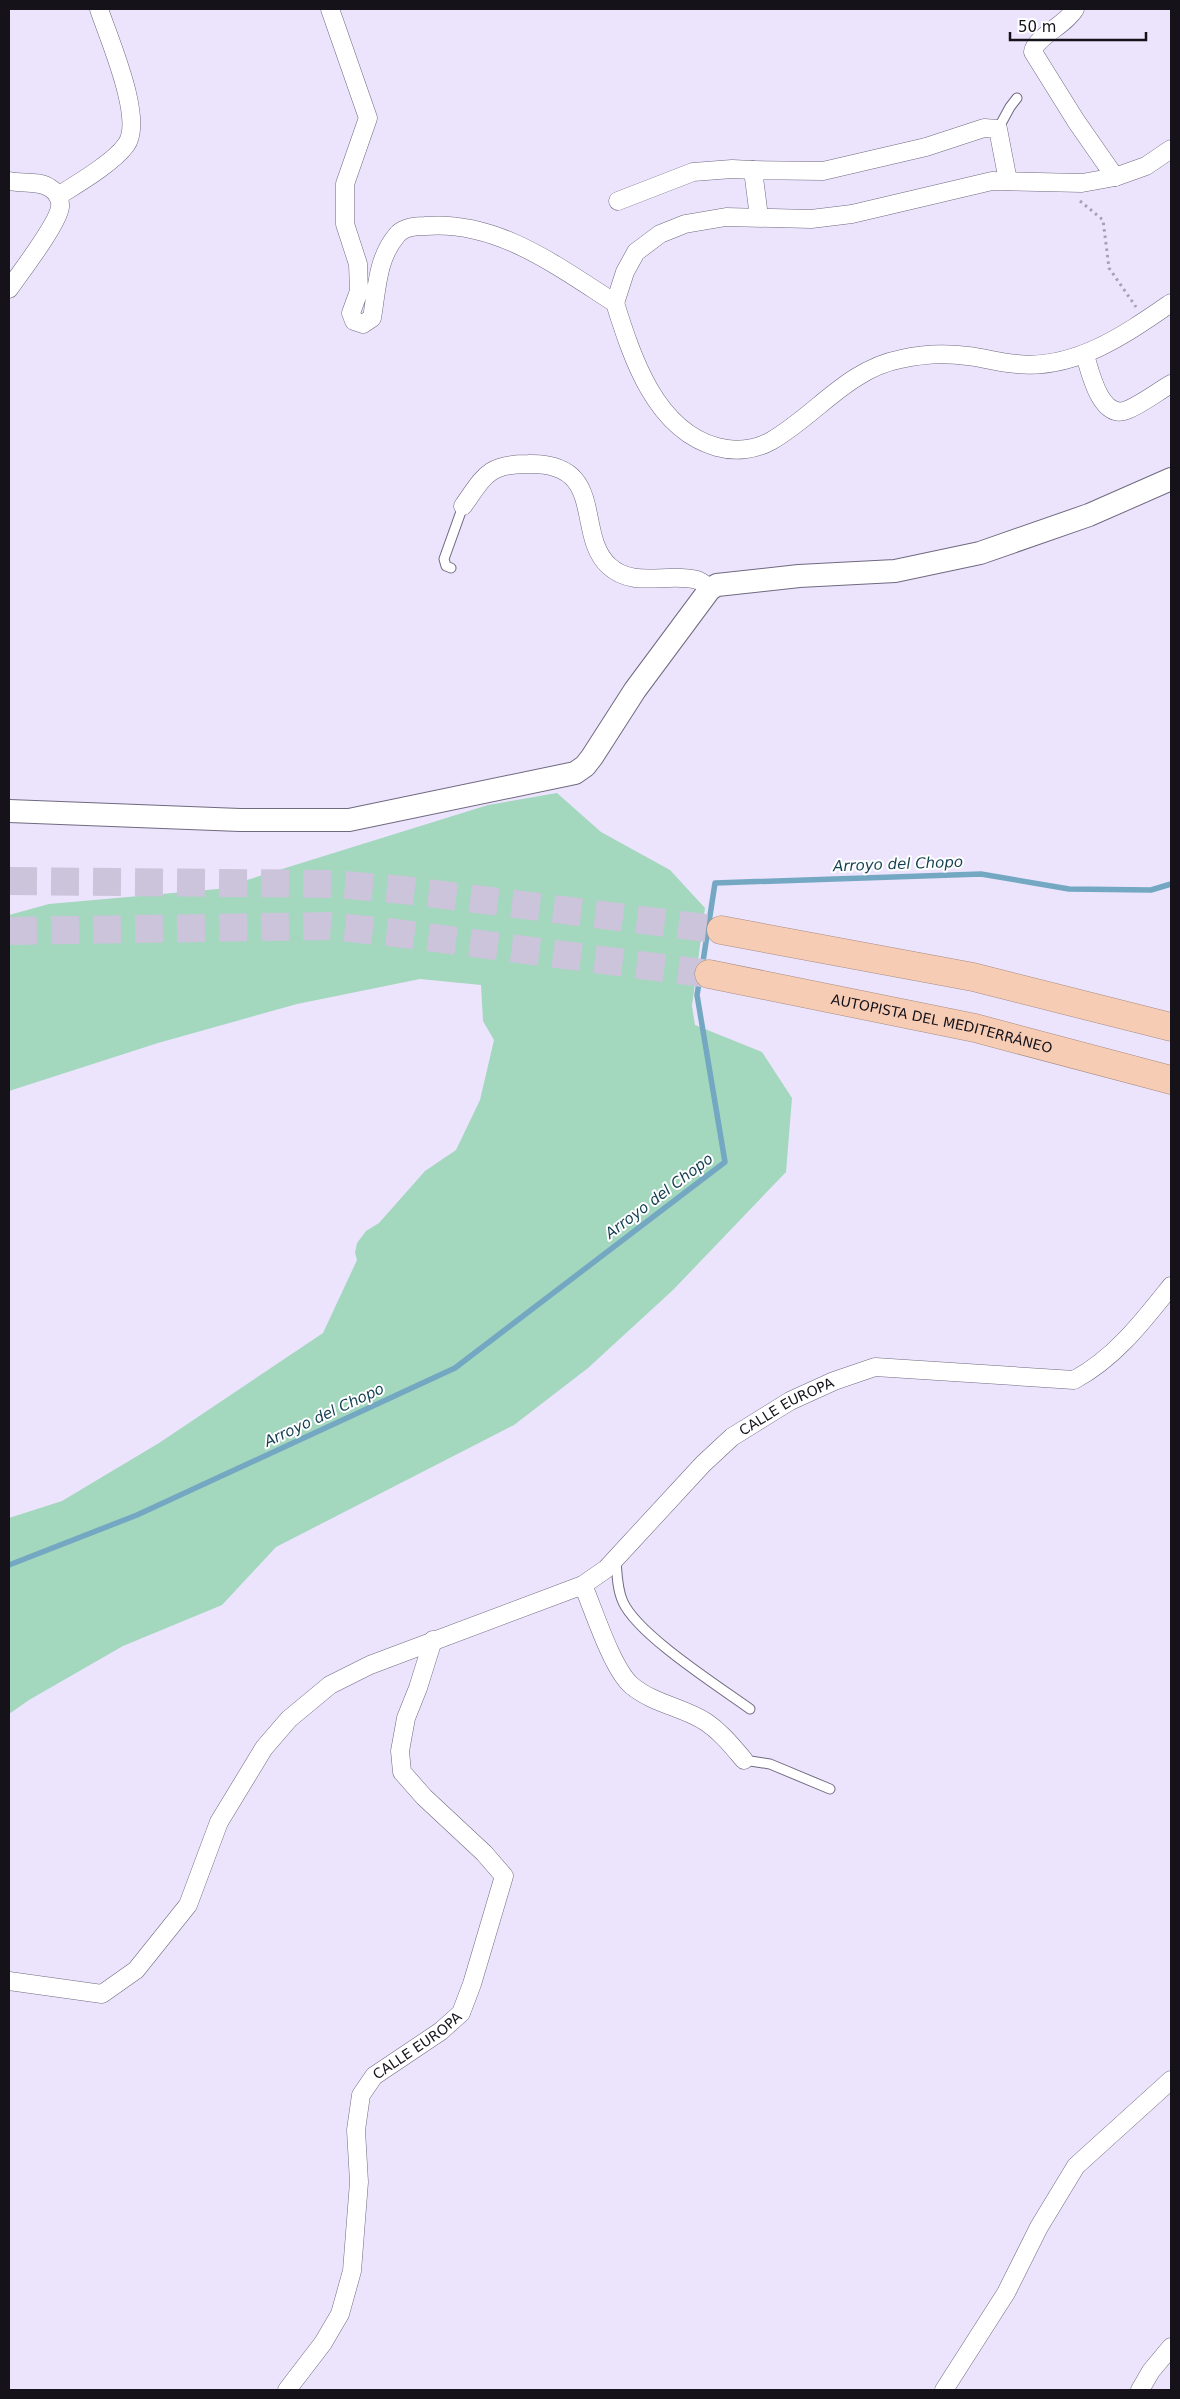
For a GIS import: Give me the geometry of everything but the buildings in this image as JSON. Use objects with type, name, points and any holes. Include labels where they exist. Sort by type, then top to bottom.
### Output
[{"type":"highway","points":[[721,930],[973,977],[1171,1027]]},
{"type":"highway","name":"AUTOPISTA DEL MEDITERRÁNEO","points":[[709,974],[975,1028],[1171,1080]]},
{"type":"street","points":[[58,196],[115,155],[127,144],[132,131],[132,113],[127,92],[99,9]]},
{"type":"street","points":[[330,9],[368,118],[345,184],[345,224],[358,264],[359,290],[351,313],[354,321],[364,324],[372,318],[382,259],[397,234],[406,228],[447,224],[478,230],[532,249],[615,303]]},
{"type":"street","points":[[1075,9],[1060,27],[1039,39],[1033,52],[1076,121],[1115,177]]},
{"type":"street","points":[[618,201],[693,172],[732,169],[823,171],[926,147],[984,128],[998,129],[1008,181]]},
{"type":"street","points":[[1171,149],[1146,166],[1115,177],[1082,183],[992,181],[852,214],[811,219],[760,217],[703,219],[660,234],[636,252],[630,260],[615,303],[626,340],[667,416],[681,429],[702,443],[729,451],[748,449],[770,441],[856,377],[898,359],[928,354],[967,356],[1018,364],[1048,364],[1085,355],[1171,303]]},
{"type":"street","points":[[753,170],[760,217]]},
{"type":"street","points":[[9,181],[42,184],[54,191],[58,196],[60,210],[9,289]]},
{"type":"street","points":[[1085,355],[1104,404],[1116,411],[1126,411],[1171,384]]},
{"type":"street","points":[[463,506],[483,477],[493,469],[505,465],[543,464],[558,468],[571,477],[581,490],[588,504],[593,537],[599,553],[609,566],[623,575],[639,579],[698,580],[710,589]]},
{"type":"street","points":[[9,811],[240,820],[349,820],[575,773],[585,766],[592,757],[635,690],[710,589],[717,584],[799,576],[895,571],[980,553],[1089,514],[1171,478]]},
{"type":"street","name":"CALLE EUROPA","points":[[9,1981],[102,1994],[136,1970],[188,1905],[219,1822],[264,1748],[289,1720],[330,1685],[370,1665],[432,1640],[583,1585],[606,1569],[703,1464],[732,1437],[790,1401],[834,1381],[875,1367],[1074,1380],[1094,1369],[1126,1340],[1171,1286]]},
{"type":"street","points":[[583,1585],[620,1671],[630,1684],[645,1695],[705,1722],[723,1736],[744,1760]]},
{"type":"street","name":"CALLE EUROPA","points":[[287,2390],[324,2342],[340,2314],[352,2271],[359,2182],[356,2130],[361,2095],[374,2076],[441,2031],[461,2013],[472,1984],[504,1876],[484,1853],[424,1796],[402,1772],[400,1751],[406,1718],[418,1688],[432,1640]]},
{"type":"street","points":[[944,2390],[1006,2294],[1039,2227],[1076,2166],[1171,2080]]},
{"type":"street","points":[[1140,2390],[1151,2371],[1171,2347]]},
{"type":"lane","points":[[998,129],[1017,98]]},
{"type":"lane","points":[[451,568],[446,566],[444,558],[463,506]]},
{"type":"lane","points":[[616,1558],[618,1586],[623,1602],[634,1617],[659,1642],[750,1709]]},
{"type":"lane","points":[[744,1760],[770,1764],[830,1789]]},
{"type":"path","points":[[1065,182],[1069,193],[1103,220],[1109,268],[1144,320]]},
{"type":"green space","points":[[557,793],[601,832],[670,870],[705,908],[692,1006],[695,1025],[762,1052],[792,1098],[786,1172],[673,1290],[588,1368],[514,1425],[276,1547],[222,1605],[123,1646],[29,1700],[9,1714],[9,1518],[62,1501],[159,1443],[323,1333],[357,1260],[355,1253],[357,1243],[366,1231],[379,1223],[425,1171],[456,1150],[480,1100],[494,1040],[483,1021],[481,985],[420,979],[297,1004],[158,1043],[9,1091],[9,915],[49,904],[218,889],[488,805]]},
{"type":"waterway","name":"Arroyo del Chopo","points":[[702,968],[715,883],[981,874],[1069,889],[1151,890],[1171,884]]},
{"type":"waterway","name":"Arroyo del Chopo","points":[[9,1565],[137,1515],[455,1368],[725,1162],[697,995],[700,977]]},
{"type":"tunnel","points":[[9,881],[335,884],[403,890],[721,930]]},
{"type":"tunnel","points":[[9,931],[330,926],[709,974]]}]
